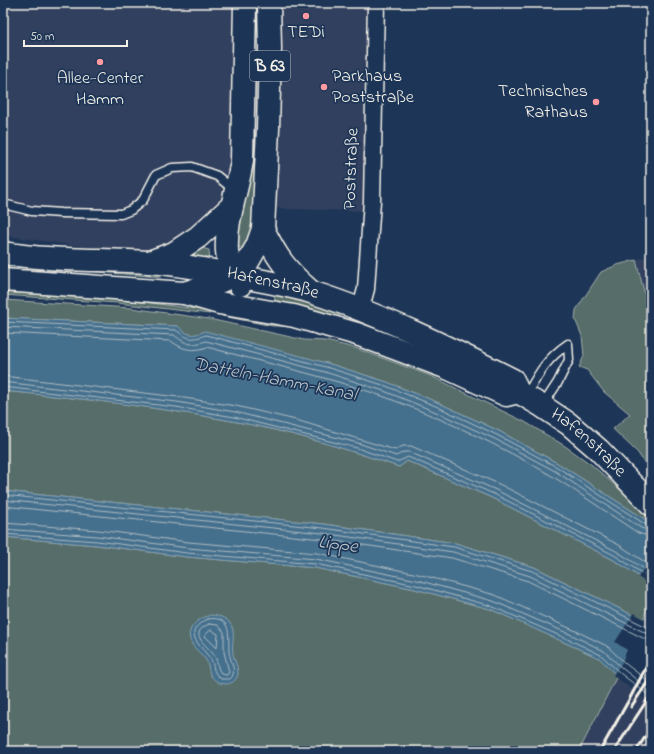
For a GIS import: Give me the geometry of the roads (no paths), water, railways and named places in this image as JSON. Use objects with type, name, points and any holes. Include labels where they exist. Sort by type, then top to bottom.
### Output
[{"type":"main road","name":"B 63","points":[[234,199],[242,160],[245,3]]},
{"type":"main road","name":"B 63","points":[[184,293],[217,283],[235,275],[251,259],[262,229],[268,129],[270,48],[269,3]]},
{"type":"main road","points":[[148,262],[174,253],[202,233],[234,199]]},
{"type":"main road","points":[[234,199],[227,252],[235,275],[247,295],[262,310]]},
{"type":"main road","points":[[262,229],[284,266],[313,293]]},
{"type":"main road","name":"Hafenstraße","points":[[3,253],[90,260],[148,262],[235,275],[313,293],[360,311],[412,332],[513,380],[529,398],[570,424],[599,450],[651,504]]},
{"type":"main road","name":"Hafenstraße","points":[[3,280],[184,293],[219,303],[262,310],[317,322],[387,344],[445,367],[506,395],[529,398]]},
{"type":"street","name":"Poststraße","points":[[360,311],[366,289],[372,202],[376,3]]},
{"type":"lane","points":[[3,204],[32,211],[61,214],[121,214],[131,210],[143,200],[156,175],[172,168],[192,167],[217,176],[234,199]]},
{"type":"lane","points":[[568,344],[569,360],[558,382],[529,398],[540,371],[553,354],[568,344]]},
{"type":"water","name":"Datteln-Hamm-Kanal","points":[[3,318],[178,326],[185,332],[191,334],[197,334],[205,331],[327,363],[387,382],[439,403],[499,431],[559,464],[651,523],[651,584],[612,559],[492,498],[407,461],[399,467],[295,435],[253,425],[204,416],[118,403],[3,391]]},
{"type":"water","name":"Lippe","points":[[3,491],[324,524],[455,543],[534,567],[643,620],[617,676],[599,658],[490,609],[415,589],[315,568],[187,557],[97,545],[3,537]]},
{"type":"water","points":[[212,615],[226,619],[233,629],[233,654],[238,673],[236,679],[229,684],[218,682],[212,677],[209,672],[207,662],[193,646],[190,639],[191,629],[194,625],[202,618]]},
{"type":"railway","points":[[600,751],[651,658]]},
{"type":"railway","points":[[631,707],[651,677]]},
{"type":"railway","points":[[614,751],[651,694]]},
{"type":"railway","points":[[636,751],[651,728]]},
{"type":"railway","points":[[647,751],[651,745]]},
{"type":"place","name":"TEDi","points":[[306,16]]},
{"type":"place","name":"Allee-Center Hamm","points":[[100,62]]},
{"type":"place","name":"Parkhaus Poststraße","points":[[324,87]]},
{"type":"place","name":"Technisches Rathaus","points":[[596,102]]}]
